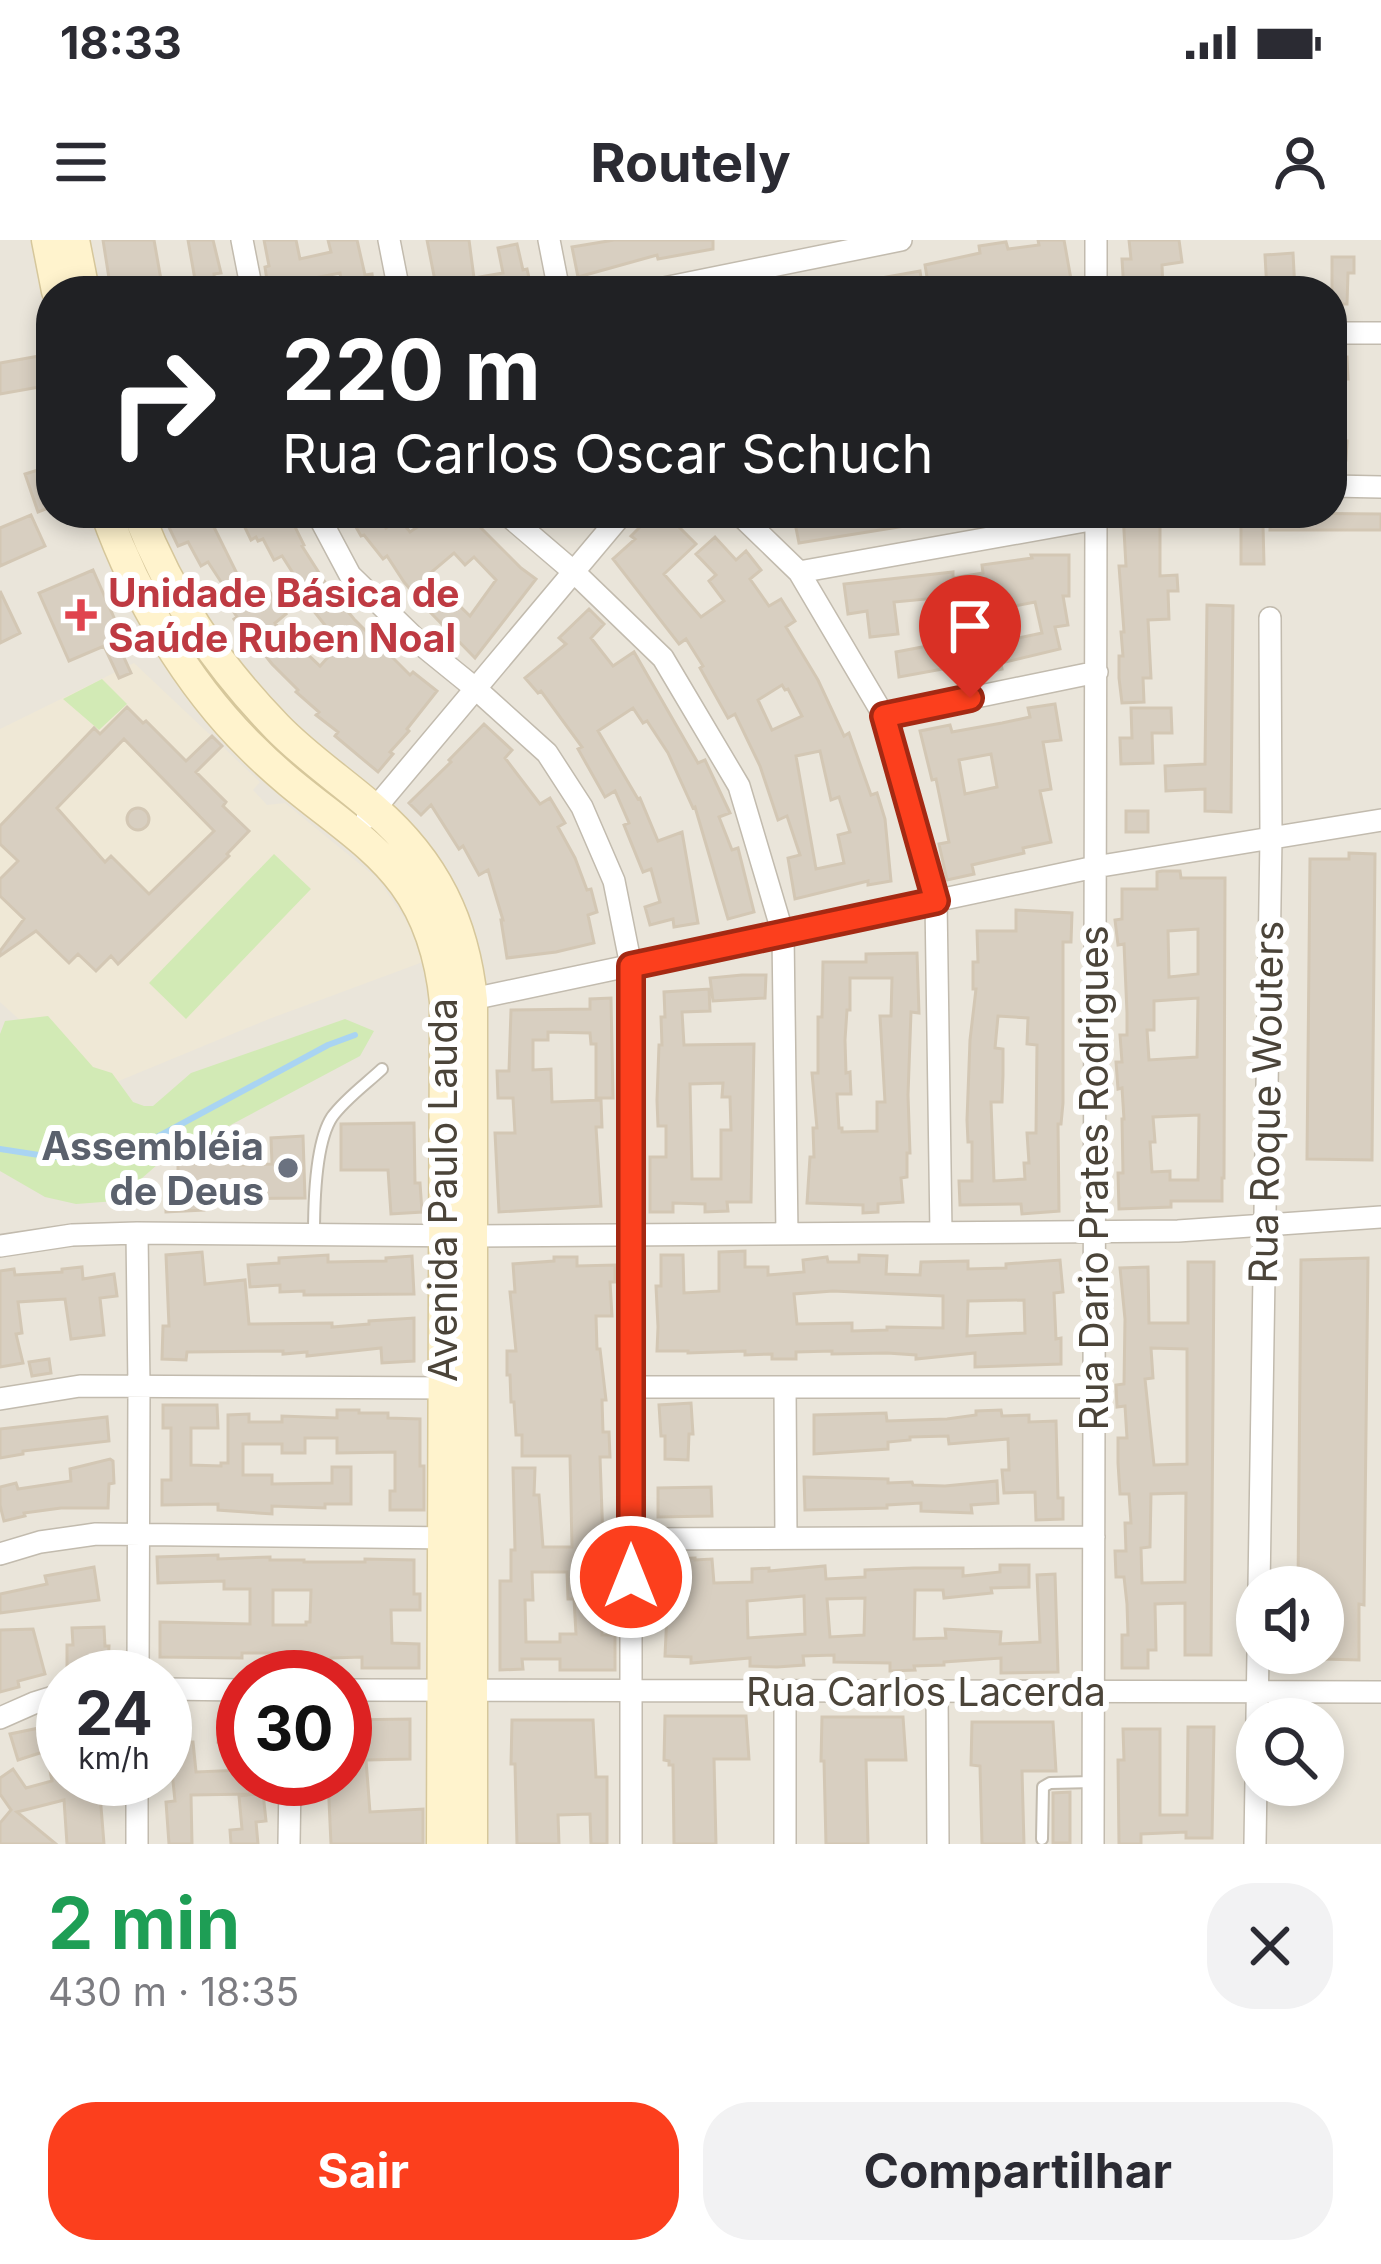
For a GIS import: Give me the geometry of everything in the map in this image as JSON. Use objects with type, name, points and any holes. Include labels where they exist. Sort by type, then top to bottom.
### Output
[{"type":"main road","points":[[46,240],[54,276]]},
{"type":"main road","points":[[74,240],[81,276]]},
{"type":"main road","name":"Avenida Paulo Lauda","points":[[113,528],[163,631],[205,694],[248,745],[296,789],[403,838],[440,885],[469,968],[458,1001],[457,1691],[442,1844]]},
{"type":"main road","name":"Avenida Paulo Lauda","points":[[145,528],[190,622],[273,723],[365,821]]},
{"type":"main road","name":"Avenida Paulo Lauda","points":[[457,1691],[472,1844]]},
{"type":"street","points":[[242,240],[249,276]]},
{"type":"street","points":[[389,240],[396,276]]},
{"type":"street","points":[[549,240],[557,276]]},
{"type":"street","points":[[723,276],[901,240]]},
{"type":"street","points":[[1096,240],[1096,276]]},
{"type":"street","points":[[1347,333],[1381,333]]},
{"type":"street","points":[[1347,486],[1381,487]]},
{"type":"street","points":[[324,528],[350,575],[423,646],[547,753],[582,807],[614,881],[631,966],[631,1844]]},
{"type":"street","points":[[523,528],[663,658],[740,786],[783,934],[788,1234]]},
{"type":"street","points":[[365,821],[611,528]]},
{"type":"street","points":[[754,528],[799,572],[884,716],[936,901],[941,1233]]},
{"type":"street","points":[[799,572],[1032,528]]},
{"type":"street","name":"Rua Dario Prates Rodrigues","points":[[1093,1844],[1096,528]]},
{"type":"street","name":"Rua Roque Wouters","points":[[1259,1566],[1270,618]]},
{"type":"street","points":[[884,716],[1097,672]]},
{"type":"street","points":[[458,1001],[1095,867],[1381,820]]},
{"type":"street","points":[[0,1246],[73,1235],[136,1233],[1178,1232],[1381,1217]]},
{"type":"street","points":[[136,1233],[137,1650]]},
{"type":"street","points":[[0,1399],[80,1386],[458,1388]]},
{"type":"street","points":[[631,1387],[1094,1387]]},
{"type":"street","points":[[785,1387],[786,1538]]},
{"type":"street","points":[[0,1555],[40,1542],[96,1534],[457,1538]]},
{"type":"street","points":[[631,1539],[1094,1537]]},
{"type":"street","points":[[1255,1844],[1257,1674]]},
{"type":"street","name":"Rua Carlos Lacerda","points":[[372,1690],[1381,1693]]},
{"type":"street","points":[[784,1692],[785,1844]]},
{"type":"street","points":[[937,1693],[938,1844]]},
{"type":"street","points":[[0,1718],[36,1701]]},
{"type":"street","points":[[137,1806],[137,1844]]},
{"type":"street","points":[[290,1806],[290,1844]]},
{"type":"lane","points":[[314,1234],[323,1137],[331,1119],[382,1069]]},
{"type":"lane","points":[[1042,1839],[1043,1787],[1093,1782]]},
{"type":"shaded area","points":[[0,240],[1381,240],[1381,1844],[0,1844]]},
{"type":"shaded area","points":[[134,663],[260,782],[253,790],[267,805],[285,803],[378,879],[409,925],[423,962],[97,1090],[0,1002],[0,729]]},
{"type":"green space","points":[[102,679],[127,704],[99,730],[63,699]]},
{"type":"green space","points":[[274,854],[311,889],[186,1019],[149,983]]},
{"type":"green space","points":[[48,1016],[93,1067],[112,1073],[133,1102],[144,1106],[153,1106],[191,1073],[345,1019],[374,1031],[360,1056],[195,1144],[174,1150],[116,1201],[76,1204],[45,1197],[0,1171],[0,1034],[5,1021]]},
{"type":"building","points":[[103,240],[154,240],[160,276],[109,276]]},
{"type":"building","points":[[188,240],[213,240],[221,273],[194,276]]},
{"type":"building","points":[[264,240],[296,240],[300,259],[331,252],[328,240],[357,240],[365,275],[372,276],[266,276],[265,267],[269,266]]},
{"type":"building","points":[[427,240],[469,240],[474,276],[434,276]]},
{"type":"building","points":[[614,240],[713,240],[713,249],[658,259],[657,255],[582,276],[572,247]]},
{"type":"building","points":[[1038,240],[1064,240],[1070,276],[927,276],[925,265],[980,253],[979,246],[1039,245]]},
{"type":"building","points":[[1129,240],[1179,240],[1182,262],[1162,265],[1162,276],[1123,276],[1122,259],[1131,259]]},
{"type":"building","points":[[517,244],[523,270],[527,269],[529,276],[486,276],[503,273],[498,248]]},
{"type":"building","points":[[1293,253],[1294,276],[1266,276],[1265,255]]},
{"type":"building","points":[[1332,257],[1354,257],[1347,304],[1347,276],[1332,276]]},
{"type":"building","points":[[36,357],[36,388],[0,394],[0,363]]},
{"type":"building","points":[[36,471],[36,506],[25,474]]},
{"type":"building","points":[[1347,514],[1381,514],[1381,530],[1270,530],[1347,528]]},
{"type":"building","points":[[31,515],[45,546],[0,566],[0,528]]},
{"type":"building","points":[[169,528],[214,528],[251,602],[270,592],[286,614],[275,623],[298,653],[302,649],[320,666],[340,644],[301,595],[305,592],[282,556],[274,560],[263,539],[251,540],[245,528],[296,528],[330,590],[354,619],[410,675],[413,672],[437,691],[378,772],[335,736],[338,732],[316,715],[319,712],[251,641],[234,619],[220,591],[225,588],[208,562],[201,566],[188,542],[178,546]]},
{"type":"building","points":[[356,528],[407,528],[410,532],[416,528],[481,528],[536,579],[475,658]],"holes":[[[454,553],[465,565],[474,557],[496,580],[470,616],[428,575]]]},
{"type":"building","points":[[639,528],[680,528],[696,544],[664,574],[701,617],[724,601],[709,581],[716,575],[696,554],[715,537],[736,560],[746,551],[761,570],[750,579],[769,606],[781,599],[795,621],[786,627],[844,736],[849,733],[871,795],[877,793],[885,819],[891,881],[868,885],[868,881],[795,899],[788,858],[800,855],[787,816],[778,820],[760,766],[735,714],[728,718],[686,639],[679,644],[613,559],[635,539],[631,536]],"holes":[[[782,685],[802,716],[772,730],[758,700]],[[820,751],[831,800],[839,797],[850,832],[838,835],[844,863],[816,869],[796,756]]]},
{"type":"building","points":[[796,528],[893,528],[799,543]]},
{"type":"building","points":[[1124,528],[1160,528],[1160,576],[1177,575],[1178,591],[1168,591],[1169,619],[1148,620],[1151,678],[1143,678],[1144,702],[1122,703],[1119,566],[1126,566]]},
{"type":"building","points":[[1241,528],[1263,528],[1264,564],[1241,564]]},
{"type":"building","points":[[1031,555],[1069,555],[1069,596],[1063,596],[1068,625],[1055,627],[1060,649],[1001,663],[1002,669],[983,673],[981,666],[949,674],[948,668],[899,677],[896,652],[996,632],[999,642],[1042,633],[1035,602],[978,613],[976,605],[962,608],[960,599],[894,602],[898,634],[870,637],[867,611],[848,614],[844,584],[953,572],[953,578],[983,573],[982,565]]},
{"type":"building","name":"Unidade Básica de Saúde Ruben Noal","points":[[93,570],[123,638],[116,640],[131,673],[119,678],[104,646],[69,661],[39,593]]},
{"type":"building","points":[[0,591],[20,633],[0,643]]},
{"type":"building","points":[[1207,605],[1233,606],[1231,812],[1205,811],[1205,789],[1166,791],[1165,766],[1205,764]]},
{"type":"building","points":[[589,609],[604,624],[591,638],[613,666],[634,652],[698,763],[705,760],[730,813],[719,817],[732,850],[738,848],[754,912],[728,919],[695,807],[668,753],[633,708],[598,731],[640,798],[658,841],[682,832],[698,923],[674,927],[673,919],[650,925],[645,907],[660,902],[651,869],[643,872],[615,791],[605,797],[578,749],[582,747],[541,691],[525,678],[566,644],[559,638]]},
{"type":"building","points":[[1055,704],[1061,740],[1043,742],[1051,789],[1040,791],[1051,842],[972,865],[974,874],[947,880],[939,844],[949,842],[920,731],[950,725],[952,732],[1002,723],[1030,717],[1028,708]],"holes":[[[991,754],[997,787],[965,794],[959,760]]]},
{"type":"building","points":[[127,707],[186,761],[212,736],[222,746],[196,772],[249,831],[118,964],[111,956],[96,971],[78,954],[69,963],[36,931],[0,956],[24,919],[0,896],[0,879],[18,861],[0,844],[0,826],[94,728],[100,734]],"holes":[[[124,739],[214,831],[149,894],[111,856],[105,862],[57,808]]]},
{"type":"building","points":[[1131,708],[1171,708],[1172,733],[1152,733],[1153,763],[1121,764],[1120,738],[1132,738]]},
{"type":"building","points":[[484,724],[512,750],[505,758],[540,804],[550,798],[565,823],[558,827],[587,890],[591,889],[597,912],[588,915],[594,943],[507,958],[503,920],[488,870],[479,875],[431,805],[421,815],[409,803]]},
{"type":"building","points":[[138,808],[149,819],[138,830],[127,819]]},
{"type":"building","points":[[1126,811],[1148,811],[1148,832],[1126,832]]},
{"type":"building","points":[[1349,853],[1375,854],[1372,1160],[1307,1159],[1310,859],[1349,859]]},
{"type":"building","points":[[1180,871],[1181,878],[1225,878],[1222,1201],[1171,1201],[1171,1207],[1119,1209],[1124,1119],[1116,1062],[1122,1062],[1120,1035],[1127,1035],[1127,1013],[1124,944],[1118,945],[1115,920],[1122,919],[1122,889],[1157,889],[1157,872]],"holes":[[[1198,929],[1198,974],[1169,977],[1168,931]],[[1198,998],[1197,1057],[1149,1060],[1147,1030],[1154,1030],[1154,1001]],[[1199,1115],[1198,1180],[1170,1180],[1170,1171],[1152,1172],[1153,1117]]]},
{"type":"building","points":[[1016,910],[1072,913],[1071,942],[1063,942],[1059,1211],[1022,1214],[1021,1204],[960,1205],[959,1181],[972,1181],[967,1120],[977,931],[1016,931]],"holes":[[[998,1016],[1028,1018],[1027,1044],[1037,1045],[1036,1133],[1027,1133],[1025,1179],[994,1181],[991,1102],[1002,1102],[1003,1075],[1003,1049],[995,1048]]]},
{"type":"building","points":[[917,953],[919,1013],[911,1012],[910,1153],[907,1177],[901,1178],[903,1202],[878,1204],[878,1212],[863,1213],[863,1205],[807,1203],[813,1128],[817,1128],[812,1073],[818,1073],[823,962],[866,962],[866,954]],"holes":[[[850,978],[892,978],[891,1016],[880,1016],[885,1102],[877,1102],[877,1131],[842,1132],[837,1094],[851,1094],[845,1040]]]},
{"type":"building","points":[[766,975],[765,998],[713,1001],[710,978]]},
{"type":"building","points":[[709,989],[710,1011],[682,1012],[684,1045],[754,1044],[751,1202],[727,1202],[728,1211],[705,1212],[705,1204],[673,1203],[673,1212],[650,1212],[650,1157],[666,1157],[666,1126],[658,1126],[657,1100],[664,992]],"holes":[[[723,1083],[722,1097],[730,1097],[731,1130],[721,1130],[721,1179],[692,1179],[690,1084]]]},
{"type":"building","points":[[611,998],[613,1098],[596,1098],[596,1044],[591,1044],[590,1033],[548,1032],[548,1040],[533,1040],[533,1070],[551,1069],[552,1102],[601,1100],[602,1127],[596,1127],[601,1206],[499,1212],[495,1133],[515,1133],[513,1098],[498,1098],[497,1071],[509,1071],[511,1010],[590,1009],[590,999]]},
{"type":"building","points":[[414,1123],[415,1183],[420,1183],[422,1212],[391,1214],[388,1170],[341,1170],[341,1124]]},
{"type":"building","points":[[303,1136],[305,1198],[204,1199],[204,1210],[166,1212],[165,1175],[178,1174],[178,1154],[240,1148],[241,1165],[272,1164],[271,1138]]},
{"type":"building","points":[[745,1251],[745,1267],[768,1267],[768,1275],[804,1272],[803,1260],[827,1257],[828,1262],[859,1262],[859,1255],[887,1256],[886,1274],[920,1275],[921,1262],[968,1261],[968,1269],[1060,1260],[1063,1292],[1054,1293],[1061,1364],[975,1367],[975,1353],[916,1359],[916,1355],[887,1353],[796,1352],[796,1359],[772,1359],[772,1354],[745,1355],[745,1351],[657,1351],[656,1286],[661,1286],[661,1255],[683,1255],[684,1293],[719,1291],[719,1252]],"holes":[[[794,1294],[943,1296],[943,1328],[852,1331],[852,1323],[797,1324]],[[1024,1300],[1025,1333],[967,1336],[968,1301]]]},
{"type":"building","points":[[202,1252],[205,1284],[245,1280],[249,1324],[332,1323],[332,1327],[414,1318],[414,1361],[382,1363],[381,1348],[307,1356],[307,1352],[283,1351],[187,1352],[186,1360],[162,1359],[163,1326],[169,1326],[166,1255]]},
{"type":"building","points":[[328,1255],[328,1262],[412,1256],[414,1294],[304,1295],[304,1291],[280,1292],[280,1285],[250,1287],[248,1265]]},
{"type":"building","points":[[554,1257],[577,1257],[577,1266],[615,1265],[615,1282],[610,1282],[612,1316],[596,1316],[606,1400],[602,1400],[603,1432],[609,1432],[610,1457],[600,1457],[602,1635],[615,1635],[615,1670],[560,1670],[560,1659],[522,1659],[523,1669],[500,1670],[500,1581],[511,1581],[511,1550],[515,1550],[513,1468],[535,1468],[534,1495],[539,1495],[543,1547],[572,1547],[570,1456],[522,1456],[522,1435],[516,1435],[507,1375],[507,1351],[516,1351],[510,1292],[515,1292],[513,1264],[554,1261]],"holes":[[[532,1572],[567,1572],[576,1634],[560,1634],[560,1642],[526,1642],[525,1600],[533,1600]]]},
{"type":"building","points":[[1368,1258],[1364,1605],[1359,1604],[1359,1660],[1344,1660],[1344,1566],[1298,1566],[1301,1260]]},
{"type":"building","points":[[1188,1262],[1214,1262],[1211,1655],[1185,1655],[1185,1603],[1155,1604],[1156,1650],[1148,1650],[1148,1668],[1122,1668],[1127,1604],[1124,1577],[1116,1577],[1115,1551],[1126,1551],[1125,1523],[1131,1523],[1129,1494],[1120,1494],[1118,1463],[1118,1438],[1127,1438],[1125,1406],[1117,1407],[1116,1385],[1124,1384],[1120,1268],[1148,1267],[1149,1323],[1188,1323]],"holes":[[[1151,1348],[1187,1349],[1187,1464],[1154,1465],[1145,1379],[1153,1378]],[[1186,1493],[1185,1582],[1142,1583],[1141,1548],[1150,1547],[1151,1494]]]},
{"type":"building","points":[[82,1267],[83,1279],[114,1274],[117,1296],[100,1298],[104,1335],[71,1339],[65,1299],[18,1302],[22,1333],[16,1334],[23,1363],[0,1367],[0,1271],[14,1269],[15,1275]]},
{"type":"building","points":[[49,1359],[51,1373],[32,1376],[29,1362]]},
{"type":"building","points":[[691,1403],[693,1434],[689,1434],[688,1460],[665,1459],[659,1405]]},
{"type":"building","points":[[163,1405],[217,1405],[218,1428],[191,1428],[191,1465],[228,1463],[228,1415],[249,1414],[249,1422],[282,1422],[282,1416],[337,1418],[337,1410],[359,1410],[388,1413],[388,1418],[420,1419],[424,1510],[390,1510],[395,1452],[337,1453],[337,1438],[305,1438],[305,1453],[282,1453],[282,1444],[243,1444],[243,1475],[272,1475],[272,1484],[332,1483],[332,1467],[351,1467],[351,1504],[272,1506],[272,1514],[218,1510],[218,1504],[162,1505],[162,1480],[171,1480],[171,1428],[163,1428]]},
{"type":"building","points":[[1001,1410],[1002,1416],[1029,1415],[1029,1422],[1056,1421],[1063,1519],[1036,1520],[1035,1492],[1004,1493],[1002,1470],[1009,1470],[1008,1439],[949,1444],[948,1436],[910,1437],[888,1442],[888,1449],[814,1454],[814,1415],[886,1413],[887,1421],[947,1419]]},
{"type":"building","points":[[107,1417],[109,1441],[0,1458],[0,1429]]},
{"type":"building","points":[[110,1459],[114,1483],[109,1484],[108,1508],[61,1508],[4,1521],[0,1487],[71,1481],[70,1469]]},
{"type":"building","points":[[804,1477],[945,1486],[997,1481],[998,1503],[971,1505],[972,1513],[921,1511],[921,1503],[805,1510]]},
{"type":"building","points":[[711,1487],[712,1516],[658,1517],[658,1488]]},
{"type":"building","points":[[157,1557],[414,1560],[414,1594],[420,1594],[420,1610],[391,1610],[392,1643],[419,1644],[419,1668],[372,1668],[372,1650],[216,1650],[216,1658],[192,1657],[192,1650],[160,1650],[160,1622],[250,1624],[250,1589],[224,1589],[224,1581],[158,1583]],"holes":[[[273,1590],[311,1590],[310,1622],[273,1625]]]},
{"type":"building","points":[[665,1559],[712,1559],[714,1583],[752,1582],[752,1569],[769,1568],[825,1566],[826,1579],[865,1577],[865,1570],[914,1568],[963,1568],[963,1576],[1000,1572],[1000,1565],[1029,1565],[1029,1587],[991,1588],[992,1593],[944,1598],[943,1590],[915,1590],[914,1639],[946,1638],[945,1629],[1001,1632],[1000,1644],[1040,1642],[1037,1575],[1055,1574],[1058,1672],[1001,1673],[1001,1658],[890,1671],[890,1663],[834,1662],[834,1655],[803,1656],[804,1665],[777,1667],[750,1666],[750,1658],[691,1663],[691,1657],[665,1656],[667,1613],[658,1614],[658,1593],[666,1592]],"holes":[[[804,1596],[805,1634],[748,1638],[747,1601]],[[865,1598],[864,1635],[830,1637],[827,1599]]]},
{"type":"building","points":[[94,1567],[99,1600],[0,1613],[0,1594],[47,1584],[45,1576]]},
{"type":"building","points":[[104,1627],[109,1650],[67,1650],[67,1645],[73,1645],[72,1628]]},
{"type":"building","points":[[33,1629],[39,1650],[36,1676],[0,1692],[0,1630]]},
{"type":"building","points":[[665,1716],[746,1716],[749,1759],[714,1759],[716,1844],[674,1844],[673,1765],[664,1760]]},
{"type":"building","points":[[822,1717],[903,1717],[906,1760],[866,1760],[868,1844],[826,1844]]},
{"type":"building","points":[[410,1719],[410,1759],[372,1760],[372,1720]]},
{"type":"building","points":[[512,1720],[593,1720],[596,1777],[607,1777],[607,1844],[591,1844],[590,1814],[558,1815],[559,1844],[517,1844]]},
{"type":"building","points":[[972,1722],[1053,1722],[1056,1771],[1022,1771],[1024,1844],[982,1844],[980,1766],[971,1765]]},
{"type":"building","points":[[1188,1727],[1214,1727],[1212,1838],[1186,1838],[1186,1832],[1141,1834],[1141,1844],[1119,1844],[1118,1760],[1124,1760],[1123,1729],[1160,1729],[1160,1815],[1187,1815]]},
{"type":"building","points":[[36,1729],[36,1754],[18,1760],[10,1734]]},
{"type":"building","points":[[192,1742],[196,1772],[216,1771],[216,1795],[192,1795]]},
{"type":"building","points":[[13,1769],[26,1788],[36,1785],[36,1806],[40,1806],[17,1812],[56,1844],[0,1844],[0,1823],[11,1810],[0,1794],[0,1778]]},
{"type":"building","points":[[1070,1792],[1070,1843],[1053,1843],[1053,1793]]},
{"type":"building","points":[[64,1806],[101,1806],[104,1844],[67,1844]]},
{"type":"building","points":[[166,1806],[191,1806],[192,1844],[169,1844]]},
{"type":"building","points":[[240,1806],[264,1806],[266,1821],[256,1822],[258,1844],[231,1844],[230,1830],[242,1829]]},
{"type":"building","points":[[329,1806],[370,1806],[370,1812],[423,1809],[423,1844],[331,1844]]},
{"type":"waterway","points":[[0,1149],[52,1157],[117,1154],[355,1035]]},
{"type":"place","name":"Unidade Básica de Saúde Ruben Noal","points":[[81,615]]},
{"type":"place","name":"Assembléia de Deus","points":[[288,1168]]},
{"type":"route","points":[[631,1577],[631,966],[936,901],[884,716],[970,698]]}]
